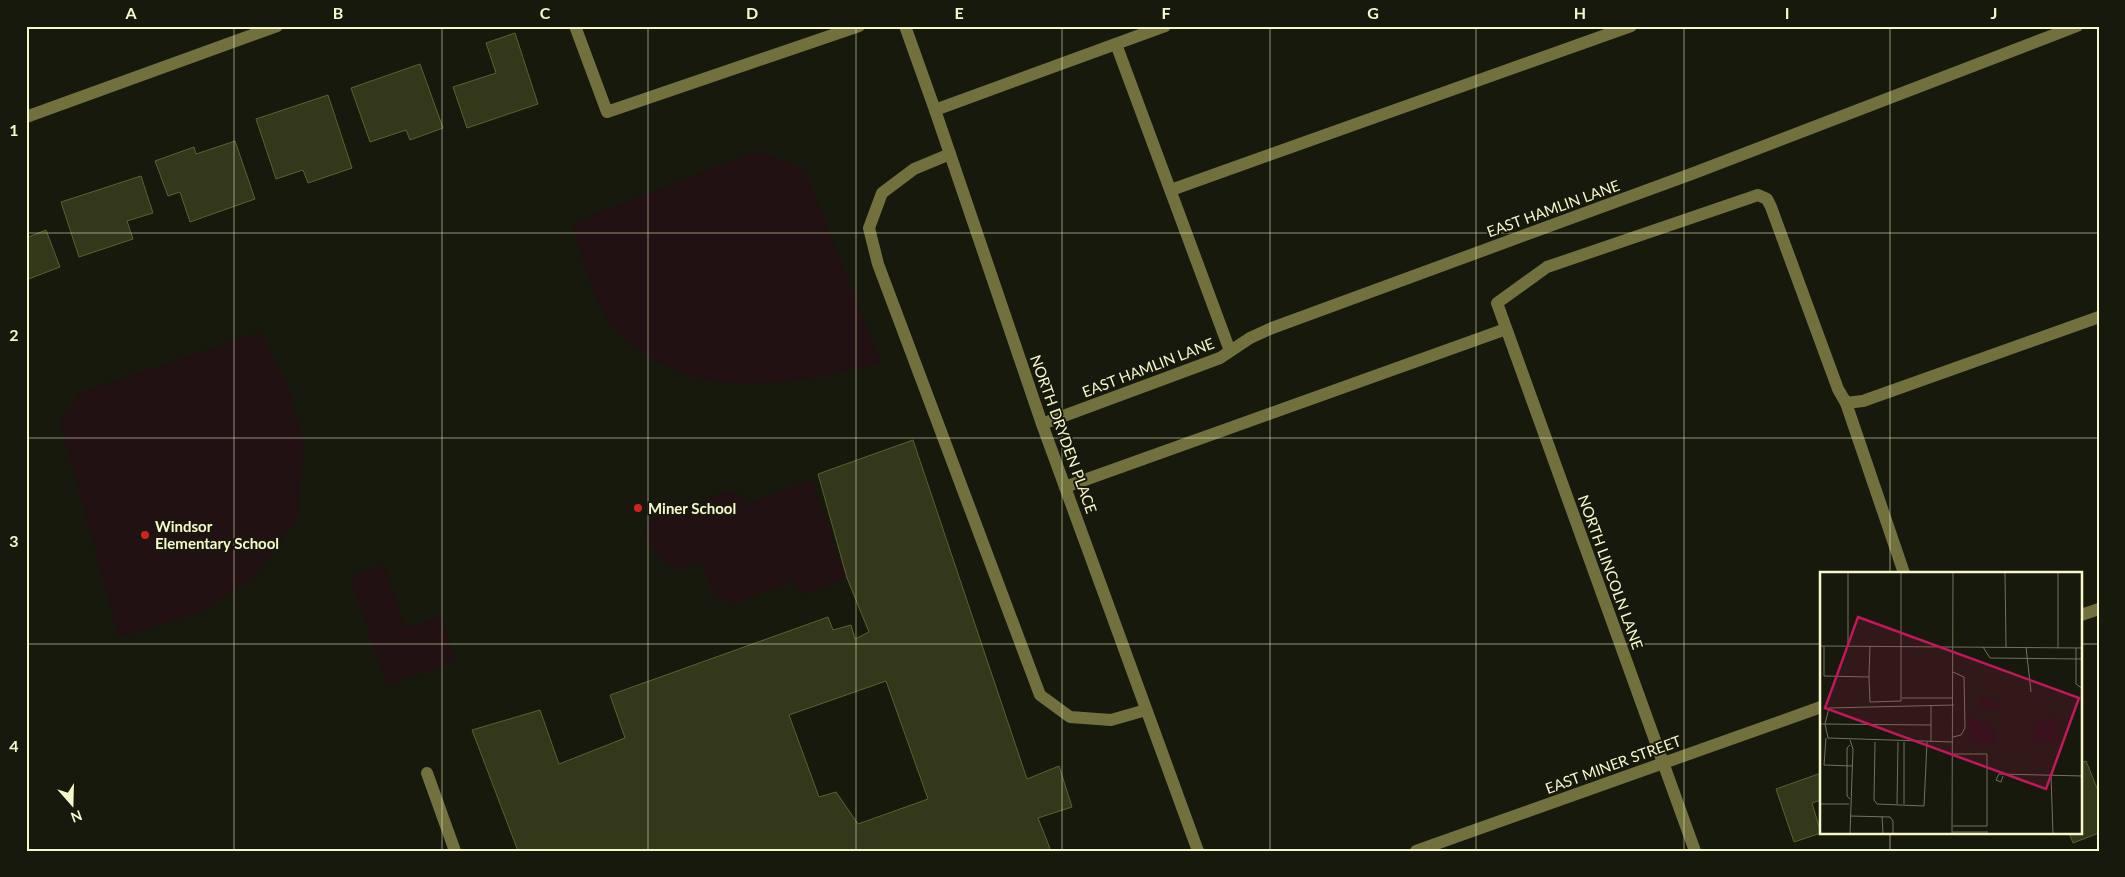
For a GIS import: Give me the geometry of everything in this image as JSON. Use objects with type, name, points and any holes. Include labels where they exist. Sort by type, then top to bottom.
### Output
[{"type":"street","points":[[26,117],[277,26]]},
{"type":"street","points":[[575,26],[607,112],[859,26]]},
{"type":"street","name":"NORTH DRYDEN PLACE","points":[[904,26],[935,110],[1042,424],[1198,851]]},
{"type":"street","points":[[1170,190],[1630,26]]},
{"type":"street","name":"EAST HAMLIN LANE","points":[[1042,424],[1220,358],[1250,338],[1272,328],[1685,176],[2078,26]]},
{"type":"street","points":[[935,110],[1158,27]]},
{"type":"street","points":[[1116,44],[1230,351]]},
{"type":"street","points":[[950,154],[914,169],[882,193],[869,228],[878,264],[1040,695],[1070,717],[1110,720],[1146,710]]},
{"type":"street","name":"NORTH LINCOLN LANE","points":[[1695,851],[1497,303],[1547,267],[1758,195],[1767,199],[1838,389],[1844,400]]},
{"type":"street","points":[[1844,400],[1846,402],[1862,402],[2099,317]]},
{"type":"street","points":[[1065,487],[1506,328]]},
{"type":"street","points":[[1844,400],[1904,572]]},
{"type":"street","points":[[2082,615],[2099,609]]},
{"type":"street","name":"EAST MINER STREET","points":[[1416,851],[1820,707]]},
{"type":"street","points":[[427,773],[455,851]]},
{"type":"shaded area","points":[[755,152],[779,158],[805,171],[881,363],[786,381],[721,382],[690,375],[661,363],[620,334],[602,311],[583,261],[572,223]]},
{"type":"shaded area","points":[[260,332],[288,386],[304,445],[297,518],[259,572],[204,611],[119,637],[60,422],[79,393]]},
{"type":"shaded area","points":[[812,480],[847,578],[801,595],[795,580],[737,602],[729,602],[714,595],[702,563],[683,568],[667,563],[656,554],[648,540],[646,524],[654,517],[727,491],[739,494],[747,503]]},
{"type":"shaded area","points":[[384,565],[405,628],[441,616],[456,662],[386,685],[350,576]]},
{"type":"building","points":[[515,33],[538,104],[467,128],[453,87],[496,73],[486,43]]},
{"type":"building","points":[[420,64],[443,128],[410,140],[406,130],[370,142],[351,88]]},
{"type":"building","points":[[328,95],[352,168],[308,183],[303,170],[276,179],[256,119]]},
{"type":"building","points":[[235,141],[255,199],[190,222],[180,192],[168,196],[155,161],[194,147],[196,154]]},
{"type":"building","points":[[141,176],[153,213],[127,221],[133,239],[79,257],[61,202]]},
{"type":"building","points":[[46,230],[60,267],[26,280],[26,238]]},
{"type":"building","points":[[913,440],[1027,779],[1059,766],[1072,807],[1038,818],[1051,851],[518,851],[472,730],[540,710],[559,764],[625,738],[610,695],[828,617],[833,630],[851,625],[855,639],[869,632],[847,578],[818,474]],"holes":[[[886,681],[928,799],[858,824],[836,792],[819,797],[789,715]]]},
{"type":"building","points":[[2086,761],[2099,793],[2099,833],[2073,843],[2069,834],[2082,834],[2082,763]]},
{"type":"building","points":[[1820,773],[1820,800],[1812,803],[1820,833],[1794,842],[1776,789]]},
{"type":"place","name":"Miner School","points":[[638,508]]},
{"type":"place","name":"Windsor Elementary School","points":[[145,535]]}]
